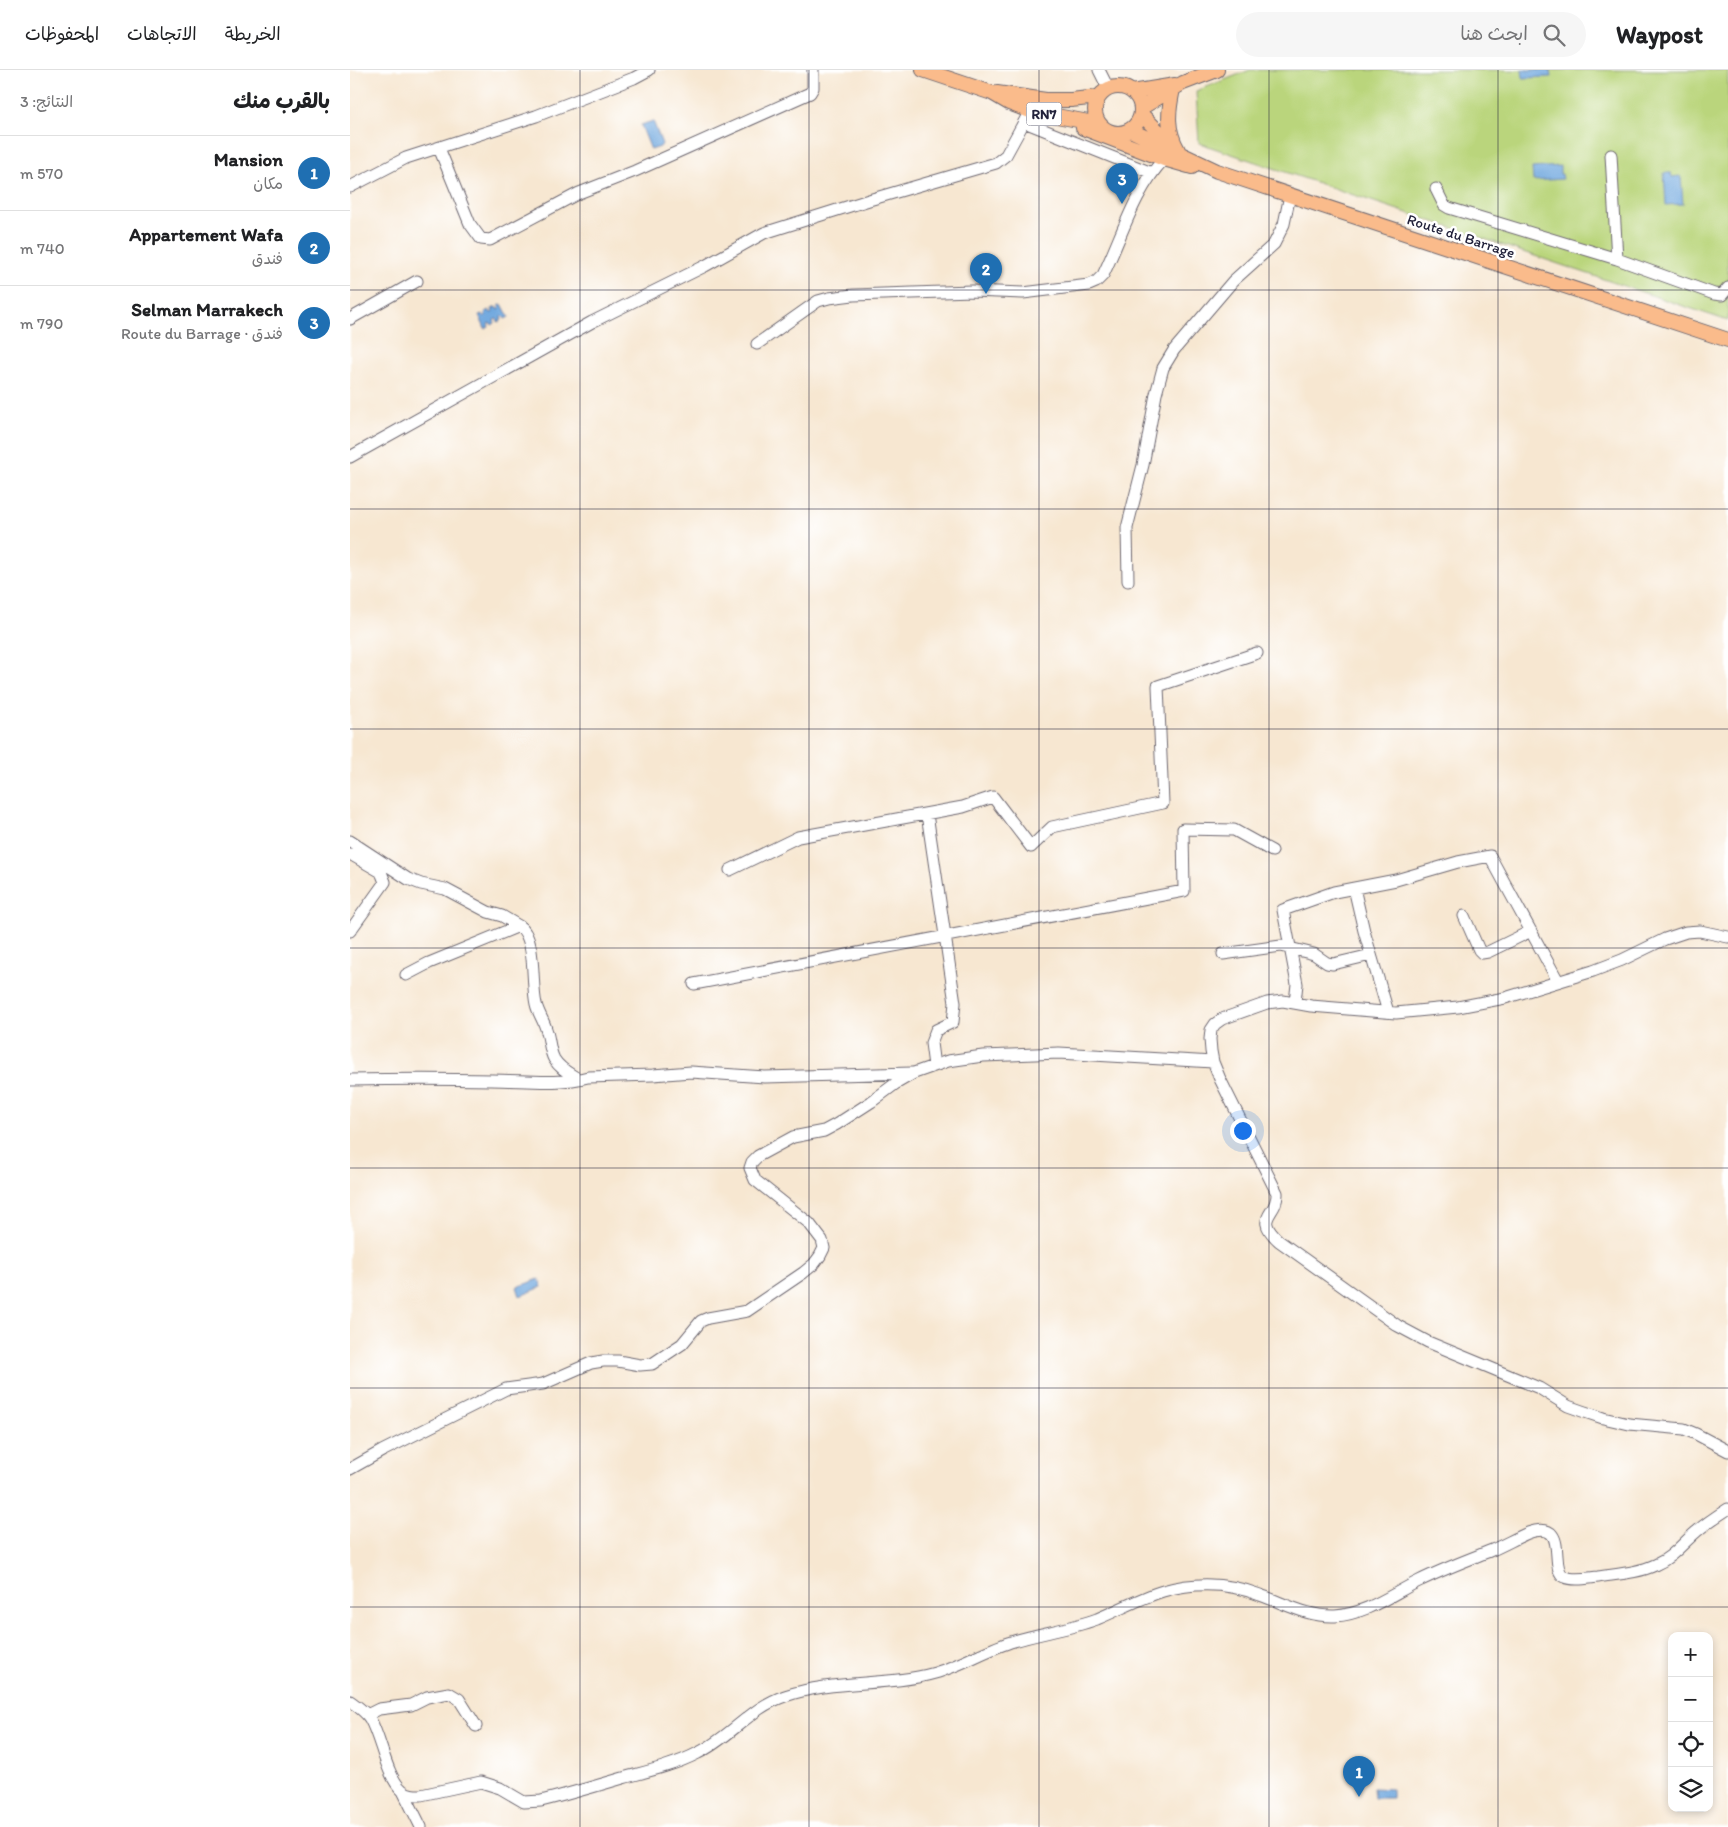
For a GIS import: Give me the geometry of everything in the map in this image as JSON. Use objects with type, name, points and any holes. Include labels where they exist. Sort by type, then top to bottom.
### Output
[{"type":"main road","name":"RN7","points":[[923,70],[992,93],[1046,100],[1071,100],[1121,87],[1132,92],[1178,86]]},
{"type":"main road","name":"RN7","points":[[992,93],[1027,117],[1052,116],[1099,124],[1111,132],[1118,133],[1130,130],[1139,120],[1141,111],[1178,86],[1217,70]]},
{"type":"main road","points":[[1178,86],[1168,121],[1170,134],[1182,153]]},
{"type":"main road","points":[[1132,92],[1140,102],[1141,111]]},
{"type":"main road","points":[[1099,124],[1094,111],[1103,93]]},
{"type":"main road","name":"Route du Barrage","points":[[1141,111],[1182,153]]},
{"type":"main road","points":[[1052,116],[1164,159],[1197,168],[1206,166]]},
{"type":"main road","name":"Route du Barrage","points":[[1130,130],[1206,166],[1728,340]]},
{"type":"street","points":[[350,187],[394,164],[536,116],[649,70]]},
{"type":"street","points":[[439,148],[470,224],[481,239],[490,240],[580,193],[635,171],[810,93],[813,88],[813,70]]},
{"type":"street","points":[[1099,70],[1103,93]]},
{"type":"street","points":[[350,457],[592,322],[705,266],[764,233],[861,202],[996,163],[1006,155],[1027,117],[1152,173]]},
{"type":"street","points":[[1610,155],[1617,259]]},
{"type":"street","points":[[756,344],[818,301],[829,298],[853,295],[972,291],[1022,293],[1089,285],[1096,282],[1103,275],[1142,188],[1164,159]]},
{"type":"street","points":[[1436,189],[1444,205],[1449,208],[1617,259],[1714,294],[1722,295],[1728,288]]},
{"type":"street","points":[[1128,581],[1127,528],[1143,465],[1156,394],[1163,368],[1174,350],[1233,281],[1274,244],[1284,224],[1290,195]]},
{"type":"street","points":[[351,314],[418,281]]},
{"type":"street","points":[[730,870],[798,837],[927,814],[993,797],[1031,847],[1052,827],[1163,803],[1158,686],[1257,653]]},
{"type":"street","points":[[927,814],[955,1003],[953,1022],[936,1030],[931,1043],[934,1066]]},
{"type":"street","points":[[694,984],[1184,891],[1183,829],[1234,830],[1272,851]]},
{"type":"street","points":[[350,841],[408,879],[445,889],[488,912],[502,916],[523,929],[528,939],[536,1004],[546,1030],[550,1052],[563,1070],[578,1079]]},
{"type":"street","points":[[350,854],[381,872],[385,882],[350,931]]},
{"type":"street","points":[[1295,1002],[1297,984],[1283,910],[1334,892],[1396,880],[1458,862],[1490,856],[1558,981]]},
{"type":"street","points":[[1354,888],[1388,1012]]},
{"type":"street","points":[[1464,916],[1482,953],[1488,952],[1531,931]]},
{"type":"street","points":[[406,975],[429,963],[519,926]]},
{"type":"street","points":[[1728,937],[1700,931],[1686,932],[1665,939],[1622,960],[1505,998],[1458,1007],[1388,1012],[1331,1006],[1311,1006],[1283,1001],[1267,1003],[1222,1019],[1215,1024],[1210,1039],[1213,1062],[1274,1186],[1277,1199],[1266,1221],[1272,1234],[1279,1241],[1398,1326],[1428,1342],[1539,1388],[1568,1406],[1603,1418],[1629,1424],[1684,1429],[1728,1451]]},
{"type":"street","points":[[1223,954],[1281,946],[1314,954],[1327,963],[1333,964],[1371,954]]},
{"type":"street","points":[[350,1468],[506,1390],[543,1384],[597,1362],[618,1361],[640,1365],[652,1364],[682,1344],[700,1322],[708,1318],[746,1311],[803,1273],[820,1256],[824,1248],[822,1240],[810,1223],[755,1180],[752,1174],[752,1162],[758,1156],[785,1140],[824,1131],[914,1073],[964,1058],[1060,1053],[1213,1062]]},
{"type":"street","points":[[350,1080],[416,1078],[548,1081],[578,1079],[588,1076],[654,1075],[691,1072],[765,1077],[914,1073]]},
{"type":"street","points":[[403,1791],[411,1795],[421,1795],[481,1782],[500,1788],[524,1802],[541,1801],[686,1759],[715,1744],[749,1715],[767,1703],[783,1696],[803,1690],[828,1686],[910,1677],[936,1672],[1004,1644],[1082,1624],[1142,1599],[1181,1587],[1220,1585],[1238,1588],[1302,1612],[1317,1616],[1339,1616],[1371,1607],[1403,1589],[1450,1567],[1525,1534],[1541,1530],[1550,1533],[1556,1542],[1558,1552],[1557,1566],[1559,1573],[1565,1578],[1576,1579],[1634,1572],[1658,1564],[1669,1557],[1697,1531],[1728,1509]]},
{"type":"street","points":[[367,1715],[379,1709],[411,1705],[427,1698],[449,1693],[459,1699],[476,1726]]},
{"type":"street","points":[[350,1701],[367,1715],[394,1778],[403,1791],[421,1827]]},
{"type":"green space","points":[[1250,70],[1728,70],[1728,321],[1199,143],[1196,91]]},
{"type":"water","points":[[1522,70],[1550,70],[1551,77],[1523,78]]},
{"type":"water","points":[[653,121],[662,144],[660,147],[651,150],[641,125]]},
{"type":"water","points":[[1560,166],[1560,174],[1562,174],[1563,179],[1533,181],[1532,168]]},
{"type":"water","points":[[1664,173],[1671,173],[1672,177],[1681,176],[1683,204],[1666,205]]},
{"type":"water","points":[[502,304],[509,317],[505,319],[503,316],[501,317],[502,320],[498,322],[497,319],[494,320],[495,323],[492,325],[488,324],[489,327],[485,329],[479,315],[482,314],[484,317],[486,315],[485,312],[489,310],[491,313],[493,312],[492,309],[496,307],[498,310]]},
{"type":"water","points":[[539,1279],[542,1287],[520,1296],[517,1287]]},
{"type":"water","points":[[1373,1788],[1392,1789],[1392,1798],[1374,1798]]},
{"type":"place","name":"Selman Marrakech","points":[[1122,204]]},
{"type":"place","name":"Appartement Wafa","points":[[986,294]]},
{"type":"place","name":"Mansion","points":[[1359,1797]]}]
